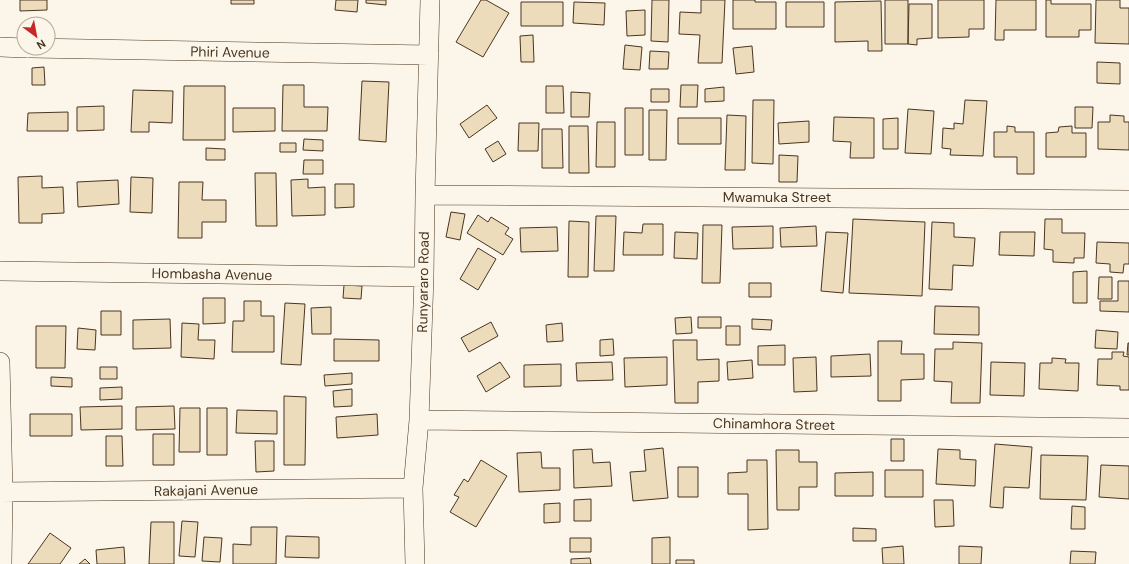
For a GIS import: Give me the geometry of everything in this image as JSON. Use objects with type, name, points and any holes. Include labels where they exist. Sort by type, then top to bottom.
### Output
[{"type":"street","name":"Runyararo Road","points":[[416,564],[412,488],[419,420],[424,277],[430,0]]},
{"type":"street","points":[[0,47],[16,48]]},
{"type":"street","name":"Phiri Avenue","points":[[56,48],[429,55]]},
{"type":"street","name":"Mwamuka Street","points":[[425,195],[1129,200]]},
{"type":"street","name":"Hombasha Avenue","points":[[0,271],[424,277]]},
{"type":"street","points":[[0,362],[2,564]]},
{"type":"street","name":"Chinamhora Street","points":[[419,420],[1129,428]]},
{"type":"street","name":"Rakajani Avenue","points":[[1,492],[412,488]]},
{"type":"building","points":[[20,0],[47,0],[47,10],[20,11]]},
{"type":"building","points":[[231,0],[254,0],[254,4],[231,4]]},
{"type":"building","points":[[336,0],[358,0],[357,12],[335,10]]},
{"type":"building","points":[[366,0],[386,0],[386,5],[366,3]]},
{"type":"building","points":[[481,0],[486,0],[509,13],[483,57],[456,42]]},
{"type":"building","points":[[652,0],[669,0],[668,42],[651,41]]},
{"type":"building","points":[[701,0],[725,0],[722,63],[698,63],[700,35],[679,34],[680,12],[701,13]]},
{"type":"building","points":[[733,0],[776,2],[776,29],[733,29]]},
{"type":"building","points":[[885,0],[908,0],[908,44],[885,44]]},
{"type":"building","points":[[938,0],[984,0],[984,29],[969,29],[969,37],[938,38]]},
{"type":"building","points":[[996,0],[1036,0],[1036,30],[1004,30],[1004,40],[995,40]]},
{"type":"building","points":[[1046,0],[1051,0],[1051,4],[1091,4],[1091,30],[1079,30],[1079,37],[1046,37]]},
{"type":"building","points":[[1096,0],[1120,0],[1120,8],[1129,8],[1129,44],[1095,43]]},
{"type":"building","points":[[881,1],[882,51],[868,51],[868,41],[835,42],[835,2]]},
{"type":"building","points":[[521,2],[563,2],[563,26],[521,26]]},
{"type":"building","points":[[574,2],[605,3],[604,25],[573,23]]},
{"type":"building","points":[[786,2],[824,2],[824,27],[786,27]]},
{"type":"building","points":[[909,4],[932,4],[932,38],[917,39],[917,45],[908,44]]},
{"type":"building","points":[[645,10],[645,35],[627,36],[626,11]]},
{"type":"building","points":[[533,35],[534,62],[521,62],[520,36]]},
{"type":"building","points":[[625,45],[642,47],[640,70],[623,69]]},
{"type":"building","points":[[752,46],[754,72],[736,74],[733,48]]},
{"type":"building","points":[[650,51],[669,52],[668,69],[649,69]]},
{"type":"building","points":[[1097,62],[1120,63],[1120,84],[1097,83]]},
{"type":"building","points":[[44,67],[45,85],[32,85],[32,68]]},
{"type":"building","points":[[362,81],[389,82],[386,142],[359,140]]},
{"type":"building","points":[[283,85],[304,85],[304,107],[328,107],[327,131],[282,131]]},
{"type":"building","points":[[681,85],[698,85],[697,107],[680,107]]},
{"type":"building","points":[[184,86],[225,86],[225,140],[183,140]]},
{"type":"building","points":[[546,86],[563,86],[564,113],[546,113]]},
{"type":"building","points":[[724,87],[724,101],[705,102],[705,89]]},
{"type":"building","points":[[651,89],[669,89],[669,102],[651,102]]},
{"type":"building","points":[[133,90],[173,91],[172,123],[149,122],[149,132],[131,132]]},
{"type":"building","points":[[571,92],[590,93],[589,117],[571,117]]},
{"type":"building","points":[[753,100],[774,100],[773,164],[752,163]]},
{"type":"building","points":[[965,100],[987,101],[983,156],[950,155],[951,149],[942,148],[943,128],[954,129],[954,123],[963,124]]},
{"type":"building","points":[[487,105],[497,118],[469,138],[460,124]]},
{"type":"building","points":[[104,106],[104,130],[77,131],[77,107]]},
{"type":"building","points":[[1075,107],[1093,107],[1092,128],[1075,128]]},
{"type":"building","points":[[233,108],[275,108],[275,131],[233,132]]},
{"type":"building","points":[[625,108],[643,108],[643,155],[625,155]]},
{"type":"building","points":[[908,109],[934,111],[931,154],[905,153]]},
{"type":"building","points":[[649,110],[667,110],[666,160],[649,160]]},
{"type":"building","points":[[68,112],[68,131],[27,131],[28,113]]},
{"type":"building","points":[[727,115],[746,116],[745,170],[725,170]]},
{"type":"building","points":[[1110,115],[1124,116],[1124,122],[1129,122],[1129,150],[1098,149],[1098,122],[1110,122]]},
{"type":"building","points":[[834,117],[874,118],[874,158],[850,158],[851,142],[833,141]]},
{"type":"building","points":[[678,118],[721,118],[721,144],[678,144]]},
{"type":"building","points":[[898,118],[898,149],[883,149],[883,119]]},
{"type":"building","points":[[809,121],[809,142],[779,144],[778,123]]},
{"type":"building","points":[[597,122],[615,122],[615,167],[596,167]]},
{"type":"building","points":[[519,123],[539,123],[538,151],[518,151]]},
{"type":"building","points":[[569,126],[588,126],[589,173],[569,173]]},
{"type":"building","points":[[1007,126],[1015,127],[1015,132],[1034,132],[1034,174],[1017,174],[1017,157],[994,157],[994,132],[1007,132]]},
{"type":"building","points":[[1072,126],[1072,133],[1086,133],[1086,157],[1046,157],[1046,133],[1058,132],[1059,127]]},
{"type":"building","points":[[542,129],[562,129],[563,168],[542,168]]},
{"type":"building","points":[[304,139],[323,140],[323,151],[303,150]]},
{"type":"building","points":[[498,141],[506,154],[493,162],[485,149]]},
{"type":"building","points":[[280,143],[296,143],[296,152],[280,152]]},
{"type":"building","points":[[206,148],[225,149],[225,160],[206,160]]},
{"type":"building","points":[[779,155],[798,156],[797,182],[779,182]]},
{"type":"building","points":[[304,160],[323,160],[323,174],[303,174]]},
{"type":"building","points":[[255,173],[276,173],[277,226],[256,226]]},
{"type":"building","points":[[42,176],[42,188],[63,187],[64,213],[42,214],[42,223],[19,223],[18,177]]},
{"type":"building","points":[[131,177],[153,178],[152,213],[130,212]]},
{"type":"building","points":[[308,179],[308,188],[325,187],[325,215],[292,216],[291,180]]},
{"type":"building","points":[[118,180],[119,204],[78,207],[77,182]]},
{"type":"building","points":[[179,182],[203,182],[202,200],[226,200],[226,222],[202,222],[202,238],[178,238]]},
{"type":"building","points":[[335,184],[354,184],[354,207],[335,208]]},
{"type":"building","points":[[451,212],[465,214],[460,240],[446,237]]},
{"type":"building","points":[[478,215],[488,222],[491,217],[509,228],[505,234],[513,239],[503,255],[467,233]]},
{"type":"building","points":[[596,216],[616,216],[614,271],[594,271]]},
{"type":"building","points":[[853,219],[925,222],[922,296],[849,293]]},
{"type":"building","points":[[1045,219],[1062,219],[1062,233],[1085,233],[1084,258],[1074,258],[1074,263],[1053,262],[1053,250],[1044,249]]},
{"type":"building","points":[[569,221],[589,222],[588,277],[568,277]]},
{"type":"building","points":[[932,222],[954,223],[954,237],[975,238],[973,266],[953,265],[952,290],[929,289]]},
{"type":"building","points":[[643,224],[663,224],[663,255],[623,255],[624,232],[642,233]]},
{"type":"building","points":[[703,225],[722,225],[720,283],[702,283]]},
{"type":"building","points":[[773,226],[773,248],[733,249],[732,227]]},
{"type":"building","points":[[816,226],[817,246],[781,247],[780,228]]},
{"type":"building","points":[[557,227],[558,251],[521,252],[520,228]]},
{"type":"building","points":[[675,232],[698,233],[697,259],[674,258]]},
{"type":"building","points":[[826,232],[848,233],[843,293],[821,291]]},
{"type":"building","points":[[1000,232],[1035,232],[1034,256],[999,255]]},
{"type":"building","points":[[1097,242],[1129,243],[1129,264],[1124,264],[1123,273],[1110,272],[1110,264],[1096,263]]},
{"type":"building","points":[[478,248],[496,259],[478,290],[460,279]]},
{"type":"building","points":[[1087,271],[1087,303],[1073,303],[1073,272]]},
{"type":"building","points":[[1099,277],[1112,277],[1112,299],[1098,299]]},
{"type":"building","points":[[1118,281],[1129,281],[1129,312],[1100,311],[1100,301],[1118,301]]},
{"type":"building","points":[[749,283],[771,283],[771,297],[749,297]]},
{"type":"building","points":[[344,285],[362,286],[361,299],[343,298]]},
{"type":"building","points":[[203,298],[225,298],[225,323],[203,324]]},
{"type":"building","points":[[244,301],[261,301],[261,316],[274,316],[274,352],[232,352],[233,321],[244,321]]},
{"type":"building","points":[[285,303],[305,304],[301,365],[281,364]]},
{"type":"building","points":[[935,306],[979,307],[979,335],[934,334]]},
{"type":"building","points":[[331,307],[331,334],[312,334],[311,308]]},
{"type":"building","points":[[101,311],[121,311],[121,335],[101,335]]},
{"type":"building","points":[[691,317],[692,333],[676,334],[675,318]]},
{"type":"building","points":[[698,317],[721,317],[721,328],[698,328]]},
{"type":"building","points":[[170,319],[171,348],[133,349],[133,320]]},
{"type":"building","points":[[752,319],[772,320],[771,330],[752,329]]},
{"type":"building","points":[[491,322],[498,336],[469,352],[461,338]]},
{"type":"building","points":[[182,323],[199,324],[198,340],[215,340],[214,359],[181,357]]},
{"type":"building","points":[[562,323],[563,341],[547,342],[546,325]]},
{"type":"building","points":[[36,326],[66,326],[65,368],[36,368]]},
{"type":"building","points":[[726,326],[740,326],[740,345],[726,345]]},
{"type":"building","points":[[78,328],[96,330],[95,350],[77,349]]},
{"type":"building","points":[[1096,330],[1118,332],[1117,349],[1095,348]]},
{"type":"building","points":[[334,339],[379,340],[379,361],[334,361]]},
{"type":"building","points":[[613,339],[614,355],[600,356],[600,340]]},
{"type":"building","points":[[673,340],[697,340],[697,360],[719,359],[719,381],[698,382],[698,403],[675,403]]},
{"type":"building","points":[[878,341],[902,341],[901,354],[924,354],[924,379],[901,380],[901,401],[878,401]]},
{"type":"building","points":[[953,342],[982,343],[980,403],[951,403],[952,382],[934,381],[935,349],[953,349]]},
{"type":"building","points":[[1128,343],[1129,355],[1127,355]]},
{"type":"building","points":[[785,345],[785,365],[758,365],[758,346]]},
{"type":"building","points":[[1112,352],[1124,352],[1123,356],[1129,357],[1129,390],[1120,390],[1120,386],[1097,385],[1098,359],[1112,359]]},
{"type":"building","points":[[870,354],[871,376],[831,377],[831,356]]},
{"type":"building","points":[[667,357],[667,385],[625,387],[624,358]]},
{"type":"building","points":[[816,357],[817,391],[794,392],[793,358]]},
{"type":"building","points":[[1052,358],[1066,359],[1065,363],[1079,363],[1078,391],[1039,389],[1040,363],[1052,363]]},
{"type":"building","points":[[752,360],[753,378],[728,380],[727,362]]},
{"type":"building","points":[[500,362],[510,377],[486,392],[477,376]]},
{"type":"building","points":[[612,362],[613,380],[577,381],[576,363]]},
{"type":"building","points":[[991,362],[1025,363],[1024,396],[990,395]]},
{"type":"building","points":[[561,364],[561,386],[524,387],[524,365]]},
{"type":"building","points":[[100,367],[117,367],[117,379],[100,379]]},
{"type":"building","points":[[352,373],[352,384],[325,386],[324,375]]},
{"type":"building","points":[[51,377],[72,378],[72,387],[51,386]]},
{"type":"building","points":[[122,387],[122,399],[100,400],[100,388]]},
{"type":"building","points":[[352,389],[352,406],[334,407],[333,391]]},
{"type":"building","points":[[284,396],[306,397],[305,465],[284,465]]},
{"type":"building","points":[[122,406],[122,429],[81,430],[80,407]]},
{"type":"building","points":[[174,406],[175,429],[136,430],[136,407]]},
{"type":"building","points":[[180,408],[200,408],[200,452],[179,452]]},
{"type":"building","points":[[207,408],[227,408],[227,455],[207,455]]},
{"type":"building","points":[[237,410],[277,411],[277,434],[236,433]]},
{"type":"building","points":[[30,414],[72,414],[72,436],[30,436]]},
{"type":"building","points":[[377,414],[378,435],[337,438],[336,417]]},
{"type":"building","points":[[153,434],[174,434],[174,465],[153,465]]},
{"type":"building","points":[[106,436],[122,436],[123,466],[106,466]]},
{"type":"building","points":[[891,439],[904,439],[904,461],[891,461]]},
{"type":"building","points":[[255,441],[274,441],[274,471],[256,472]]},
{"type":"building","points":[[995,444],[1032,447],[1029,488],[1004,487],[1003,508],[990,507]]},
{"type":"building","points":[[663,448],[668,498],[633,501],[630,472],[646,471],[644,450]]},
{"type":"building","points":[[592,449],[593,463],[610,462],[612,486],[574,488],[573,450]]},
{"type":"building","points":[[938,449],[960,450],[960,459],[976,460],[975,486],[936,484]]},
{"type":"building","points":[[776,450],[799,450],[799,462],[817,462],[817,487],[799,487],[799,510],[777,510]]},
{"type":"building","points":[[541,452],[542,468],[560,468],[560,490],[519,492],[517,453]]},
{"type":"building","points":[[1041,455],[1088,456],[1086,500],[1040,499]]},
{"type":"building","points":[[481,460],[507,476],[476,527],[450,512],[459,497],[454,495],[464,479],[468,482]]},
{"type":"building","points":[[747,460],[767,460],[768,529],[748,530],[748,494],[728,494],[728,473],[747,472]]},
{"type":"building","points":[[1101,465],[1129,466],[1129,499],[1099,497]]},
{"type":"building","points":[[678,467],[698,467],[698,497],[678,497]]},
{"type":"building","points":[[885,470],[923,470],[923,497],[885,497]]},
{"type":"building","points":[[873,472],[873,496],[835,496],[835,473]]},
{"type":"building","points":[[591,499],[591,521],[574,521],[574,500]]},
{"type":"building","points":[[934,500],[953,500],[954,526],[935,527]]},
{"type":"building","points":[[560,503],[560,522],[544,523],[544,504]]},
{"type":"building","points":[[1072,506],[1085,507],[1085,529],[1071,529]]},
{"type":"building","points":[[182,521],[198,522],[195,557],[179,556]]},
{"type":"building","points":[[151,522],[174,522],[174,564],[149,564]]},
{"type":"building","points":[[251,527],[277,527],[276,564],[233,564],[233,544],[251,545]]},
{"type":"building","points":[[853,528],[876,529],[876,541],[853,541]]},
{"type":"building","points":[[50,533],[71,548],[60,564],[28,564]]},
{"type":"building","points":[[286,536],[319,537],[319,558],[285,557]]},
{"type":"building","points":[[204,537],[222,538],[220,562],[202,561]]},
{"type":"building","points":[[670,537],[670,564],[652,564],[652,538]]},
{"type":"building","points":[[570,538],[591,538],[591,552],[570,552]]},
{"type":"building","points":[[903,546],[904,564],[883,564],[882,548]]},
{"type":"building","points":[[959,546],[982,547],[981,564],[959,564]]},
{"type":"building","points":[[124,547],[125,564],[97,564],[96,550]]},
{"type":"building","points":[[1071,551],[1096,552],[1095,564],[1070,564]]},
{"type":"building","points":[[590,558],[591,564],[571,564],[571,559]]},
{"type":"building","points":[[85,559],[90,564],[79,564]]},
{"type":"building","points":[[676,560],[694,560],[694,564],[676,564]]}]
